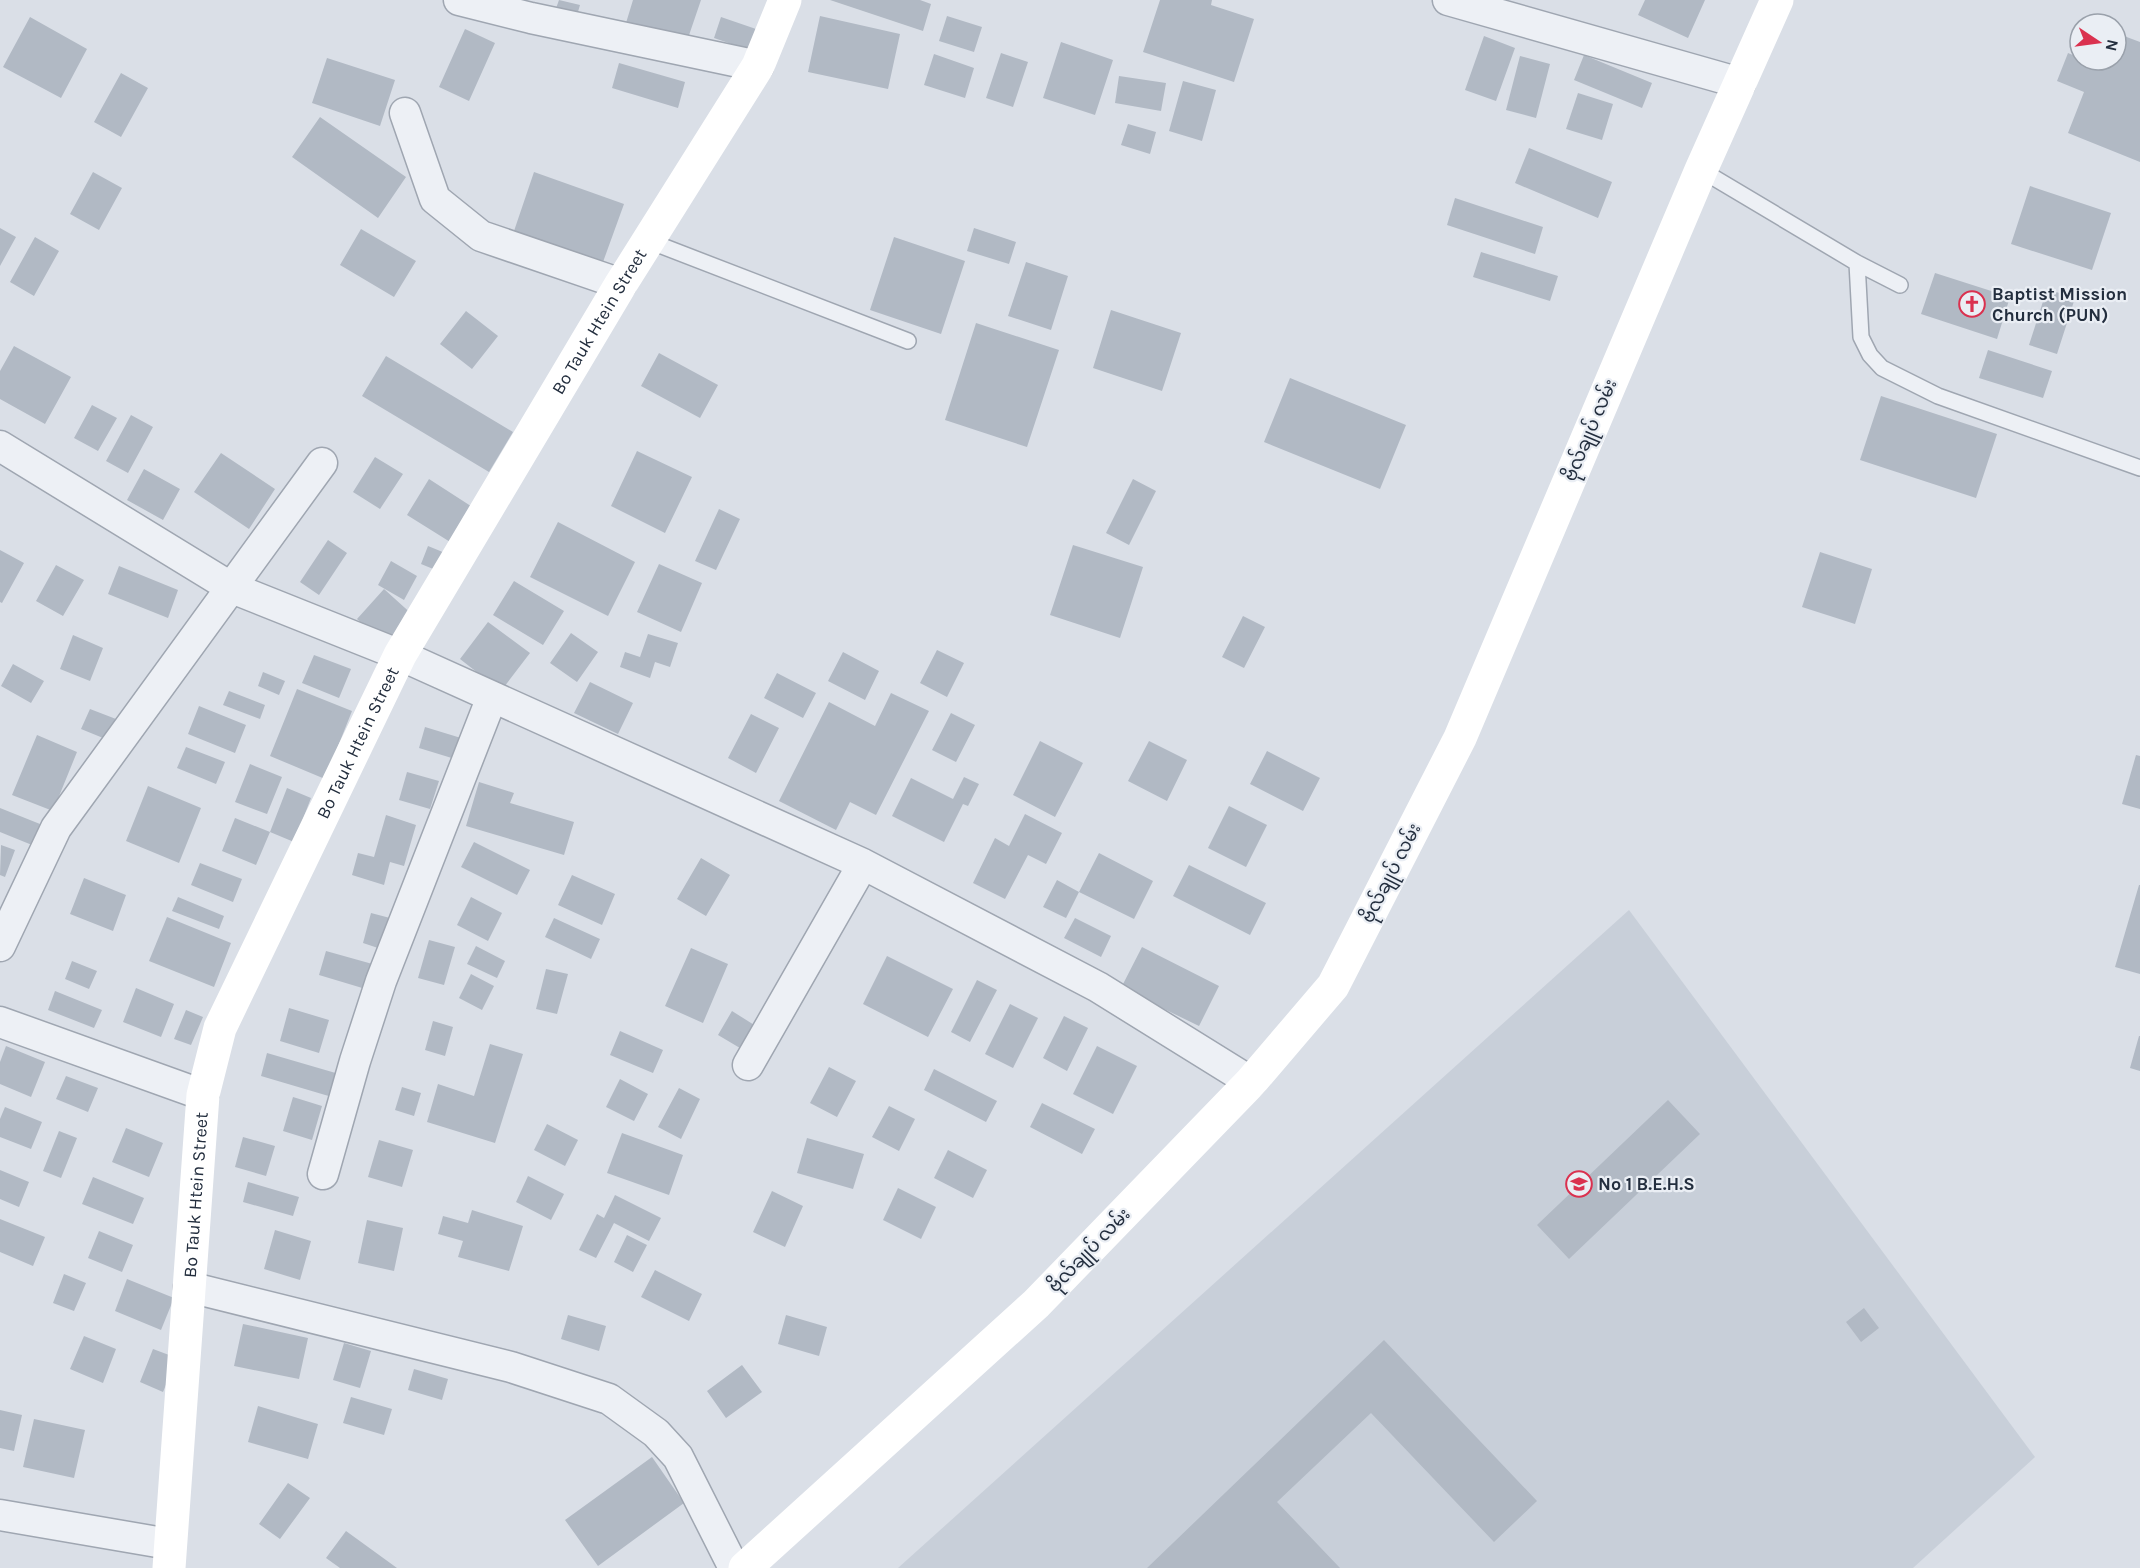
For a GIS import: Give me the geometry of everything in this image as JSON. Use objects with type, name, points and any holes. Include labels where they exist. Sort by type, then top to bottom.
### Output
[{"type":"main road","name":"Bo Tauk Htein Street","points":[[169,1556],[203,1095],[220,1028],[400,655],[621,284],[758,66],[785,0]]},
{"type":"main road","name":"ဗိုလ်ချုပ် လမ်း","points":[[745,1568],[1036,1304],[1251,1082],[1333,986],[1460,738],[1701,170],[1777,0]]},
{"type":"street","points":[[459,0],[531,18],[758,66]]},
{"type":"street","points":[[1448,0],[1740,83]]},
{"type":"street","points":[[405,113],[435,199],[481,236],[621,284]]},
{"type":"street","points":[[0,446],[232,588],[400,655],[863,864],[1098,987],[1251,1082]]},
{"type":"street","points":[[0,946],[56,828],[322,464]]},
{"type":"street","points":[[324,1174],[355,1060],[381,981],[492,697]]},
{"type":"street","points":[[748,1065],[863,864]]},
{"type":"street","points":[[0,1022],[203,1095]]},
{"type":"street","points":[[189,1287],[511,1367],[609,1399],[656,1433],[678,1457],[734,1568]]},
{"type":"street","points":[[0,1515],[169,1556]]},
{"type":"lane","points":[[1701,170],[1857,263],[1900,285]]},
{"type":"lane","points":[[649,241],[908,341]]},
{"type":"lane","points":[[1857,263],[1861,337],[1870,355],[1882,368],[1938,396],[2140,468]]},
{"type":"shaded area","name":"No 1 B.E.H.S","points":[[1629,910],[2035,1457],[1913,1568],[898,1568]]},
{"type":"building","points":[[559,0],[580,5],[575,22],[554,14]]},
{"type":"building","points":[[633,0],[701,0],[686,44],[626,23]]},
{"type":"building","points":[[830,0],[920,0],[931,4],[923,31]]},
{"type":"building","points":[[1160,0],[1212,0],[1211,5],[1254,19],[1234,82],[1143,52]]},
{"type":"building","points":[[1645,0],[1705,0],[1688,38],[1638,15]]},
{"type":"building","points":[[820,16],[900,34],[888,89],[808,72]]},
{"type":"building","points":[[947,16],[982,27],[974,52],[939,41]]},
{"type":"building","points":[[30,17],[87,49],[61,98],[3,67]]},
{"type":"building","points":[[721,17],[756,29],[749,50],[714,38]]},
{"type":"building","points":[[465,29],[495,43],[469,101],[439,87]]},
{"type":"building","points":[[1484,36],[1515,48],[1496,101],[1465,90]]},
{"type":"building","points":[[2128,38],[2140,42],[2140,162],[2068,133],[2084,92],[2057,81],[2068,53],[2068,72],[2128,72]]},
{"type":"building","points":[[1061,42],[1113,60],[1095,115],[1043,98]]},
{"type":"building","points":[[1001,53],[1028,62],[1013,107],[986,98]]},
{"type":"building","points":[[934,54],[974,68],[965,98],[924,85]]},
{"type":"building","points":[[1584,55],[1652,83],[1642,108],[1574,80]]},
{"type":"building","points":[[1520,56],[1550,64],[1536,118],[1506,110]]},
{"type":"building","points":[[327,58],[395,80],[380,126],[312,103]]},
{"type":"building","points":[[619,63],[685,82],[678,108],[612,88]]},
{"type":"building","points":[[121,73],[148,88],[121,137],[94,122]]},
{"type":"building","points":[[1119,76],[1166,83],[1161,111],[1115,103]]},
{"type":"building","points":[[1183,81],[1216,90],[1202,141],[1169,131]]},
{"type":"building","points":[[1578,93],[1613,104],[1602,140],[1566,129]]},
{"type":"building","points":[[320,117],[406,177],[378,218],[292,157]]},
{"type":"building","points":[[1128,124],[1156,132],[1150,154],[1121,145]]},
{"type":"building","points":[[1529,148],[1612,182],[1598,218],[1515,183]]},
{"type":"building","points":[[93,172],[122,188],[99,230],[70,214]]},
{"type":"building","points":[[534,172],[624,204],[603,262],[514,231]]},
{"type":"building","points":[[2030,186],[2111,213],[2092,270],[2011,244]]},
{"type":"building","points":[[1455,198],[1543,227],[1535,254],[1447,225]]},
{"type":"building","points":[[0,228],[16,237],[0,266]]},
{"type":"building","points":[[974,228],[1016,242],[1009,264],[967,251]]},
{"type":"building","points":[[361,229],[416,261],[394,297],[340,265]]},
{"type":"building","points":[[35,237],[59,251],[34,296],[10,282]]},
{"type":"building","points":[[894,237],[965,261],[941,334],[870,310]]},
{"type":"building","points":[[1481,252],[1558,276],[1550,301],[1473,277]]},
{"type":"building","points":[[1026,262],[1068,276],[1051,330],[1008,316]]},
{"type":"building","points":[[1935,273],[2010,297],[1997,339],[1921,314]]},
{"type":"building","points":[[2047,289],[2075,298],[2057,354],[2029,345]]},
{"type":"building","points":[[1111,310],[1181,333],[1162,391],[1093,368]]},
{"type":"building","points":[[466,311],[498,336],[472,369],[440,344]]},
{"type":"building","points":[[976,323],[1059,350],[1027,447],[945,420]]},
{"type":"building","points":[[14,346],[71,377],[45,424],[0,399],[0,371]]},
{"type":"building","points":[[1988,350],[2052,371],[2043,398],[1979,378]]},
{"type":"building","points":[[659,353],[718,385],[700,418],[641,386]]},
{"type":"building","points":[[386,356],[513,432],[489,472],[362,396]]},
{"type":"building","points":[[1290,378],[1406,425],[1380,489],[1264,442]]},
{"type":"building","points":[[1881,396],[1997,434],[1976,498],[1860,460]]},
{"type":"building","points":[[92,405],[117,418],[98,451],[74,438]]},
{"type":"building","points":[[131,415],[153,427],[128,473],[106,461]]},
{"type":"building","points":[[637,451],[692,477],[665,533],[611,506]]},
{"type":"building","points":[[221,453],[275,489],[249,529],[194,492]]},
{"type":"building","points":[[375,457],[403,474],[380,509],[353,492]]},
{"type":"building","points":[[144,469],[180,489],[163,520],[127,500]]},
{"type":"building","points":[[429,479],[477,510],[455,545],[407,515]]},
{"type":"building","points":[[1133,479],[1156,491],[1129,545],[1106,533]]},
{"type":"building","points":[[719,509],[740,519],[716,570],[695,561]]},
{"type":"building","points":[[558,522],[635,562],[608,616],[530,577]]},
{"type":"building","points":[[328,540],[347,553],[319,595],[300,582]]},
{"type":"building","points":[[1073,545],[1143,567],[1120,638],[1050,615]]},
{"type":"building","points":[[428,546],[450,555],[443,573],[421,564]]},
{"type":"building","points":[[0,550],[24,563],[2,603],[0,602]]},
{"type":"building","points":[[1820,552],[1872,569],[1855,624],[1802,607]]},
{"type":"building","points":[[391,561],[417,576],[404,600],[378,585]]},
{"type":"building","points":[[659,564],[702,583],[681,632],[637,612]]},
{"type":"building","points":[[56,565],[84,580],[63,616],[36,601]]},
{"type":"building","points":[[119,566],[178,590],[168,618],[108,594]]},
{"type":"building","points":[[514,581],[564,611],[543,645],[493,615]]},
{"type":"building","points":[[384,589],[415,617],[388,648],[357,619]]},
{"type":"building","points":[[1243,616],[1265,627],[1244,668],[1222,657]]},
{"type":"building","points":[[488,622],[530,653],[501,691],[460,659]]},
{"type":"building","points":[[571,633],[598,652],[577,682],[550,663]]},
{"type":"building","points":[[648,634],[678,643],[670,667],[655,662],[650,678],[620,667],[625,652],[640,657]]},
{"type":"building","points":[[73,635],[103,648],[90,681],[60,669]]},
{"type":"building","points":[[937,650],[964,663],[947,697],[920,683]]},
{"type":"building","points":[[843,652],[879,671],[865,700],[828,681]]},
{"type":"building","points":[[314,655],[351,669],[339,698],[302,683]]},
{"type":"building","points":[[13,664],[44,681],[31,703],[1,686]]},
{"type":"building","points":[[263,672],[285,681],[279,695],[258,686]]},
{"type":"building","points":[[777,673],[816,693],[803,718],[764,698]]},
{"type":"building","points":[[590,682],[633,703],[618,734],[574,713]]},
{"type":"building","points":[[297,689],[352,711],[325,779],[270,756]]},
{"type":"building","points":[[229,691],[265,705],[260,719],[223,705]]},
{"type":"building","points":[[891,693],[929,711],[876,815],[850,802],[836,830],[779,801],[829,702],[875,726]]},
{"type":"building","points":[[199,706],[246,725],[235,753],[188,734]]},
{"type":"building","points":[[90,709],[116,719],[108,740],[81,729]]},
{"type":"building","points":[[951,713],[975,725],[956,762],[932,750]]},
{"type":"building","points":[[751,714],[779,728],[756,773],[728,758]]},
{"type":"building","points":[[425,727],[461,738],[455,759],[419,748]]},
{"type":"building","points":[[37,735],[77,752],[53,811],[12,795]]},
{"type":"building","points":[[1040,741],[1083,763],[1055,817],[1013,795]]},
{"type":"building","points":[[1149,741],[1187,760],[1167,801],[1128,781]]},
{"type":"building","points":[[186,747],[225,762],[216,784],[177,768]]},
{"type":"building","points":[[1267,751],[1320,778],[1303,811],[1250,784]]},
{"type":"building","points":[[2136,755],[2140,756],[2140,809],[2122,804]]},
{"type":"building","points":[[250,764],[282,777],[267,814],[235,802]]},
{"type":"building","points":[[407,772],[439,781],[430,809],[399,800]]},
{"type":"building","points":[[964,777],[979,784],[968,806],[963,804],[944,842],[892,816],[911,778],[953,799]]},
{"type":"building","points":[[479,782],[514,793],[510,803],[574,822],[564,855],[466,826]]},
{"type":"building","points":[[148,786],[201,808],[179,863],[126,841]]},
{"type":"building","points":[[287,788],[311,798],[294,842],[270,832]]},
{"type":"building","points":[[1229,806],[1267,825],[1246,867],[1208,848]]},
{"type":"building","points":[[0,808],[40,824],[32,845],[0,832]]},
{"type":"building","points":[[1025,814],[1062,833],[1046,864],[1028,855],[1005,899],[973,883],[995,838],[1009,846]]},
{"type":"building","points":[[386,815],[416,825],[404,866],[390,862],[384,885],[352,875],[358,853],[374,857]]},
{"type":"building","points":[[235,818],[270,832],[256,865],[222,851]]},
{"type":"building","points":[[474,842],[530,870],[517,895],[461,867]]},
{"type":"building","points":[[1,845],[15,850],[5,877],[0,875]]},
{"type":"building","points":[[1099,853],[1153,881],[1134,919],[1079,892]]},
{"type":"building","points":[[701,858],[730,875],[706,916],[677,899]]},
{"type":"building","points":[[200,863],[242,879],[233,902],[191,885]]},
{"type":"building","points":[[1189,865],[1266,903],[1250,935],[1173,896]]},
{"type":"building","points":[[572,875],[615,894],[602,925],[558,905]]},
{"type":"building","points":[[84,878],[126,895],[113,931],[70,914]]},
{"type":"building","points":[[1057,880],[1079,892],[1066,918],[1043,907]]},
{"type":"building","points":[[2140,885],[2140,974],[2115,967]]},
{"type":"building","points":[[178,897],[224,916],[219,929],[172,911]]},
{"type":"building","points":[[471,897],[502,913],[488,941],[457,925]]},
{"type":"building","points":[[371,913],[390,918],[381,949],[363,943]]},
{"type":"building","points":[[167,917],[231,943],[214,987],[149,961]]},
{"type":"building","points":[[554,918],[600,939],[591,959],[545,937]]},
{"type":"building","points":[[1075,918],[1111,936],[1101,957],[1064,938]]},
{"type":"building","points":[[429,940],[455,947],[444,985],[418,978]]},
{"type":"building","points":[[476,946],[505,961],[497,978],[467,964]]},
{"type":"building","points":[[1142,947],[1219,986],[1199,1026],[1121,988]]},
{"type":"building","points":[[691,948],[728,964],[703,1023],[665,1006]]},
{"type":"building","points":[[326,951],[376,965],[369,990],[319,975]]},
{"type":"building","points":[[887,956],[953,989],[928,1037],[863,1004]]},
{"type":"building","points":[[72,961],[97,971],[89,989],[65,979]]},
{"type":"building","points":[[546,969],[568,974],[557,1014],[536,1009]]},
{"type":"building","points":[[471,974],[494,986],[482,1010],[459,998]]},
{"type":"building","points":[[977,980],[997,990],[970,1042],[951,1032]]},
{"type":"building","points":[[136,988],[174,1004],[161,1037],[123,1022]]},
{"type":"building","points":[[55,991],[102,1010],[94,1028],[48,1010]]},
{"type":"building","points":[[1010,1004],[1038,1018],[1013,1068],[985,1054]]},
{"type":"building","points":[[289,1008],[329,1020],[319,1053],[280,1041]]},
{"type":"building","points":[[186,1010],[203,1017],[191,1045],[174,1039]]},
{"type":"building","points":[[732,1011],[759,1028],[745,1051],[718,1035]]},
{"type":"building","points":[[1064,1016],[1088,1028],[1067,1071],[1043,1058]]},
{"type":"building","points":[[433,1021],[453,1027],[445,1056],[425,1050]]},
{"type":"building","points":[[620,1031],[663,1050],[653,1073],[610,1055]]},
{"type":"building","points":[[2140,1036],[2140,1071],[2130,1068]]},
{"type":"building","points":[[490,1044],[523,1054],[495,1143],[427,1122],[438,1084],[474,1096]]},
{"type":"building","points":[[6,1046],[45,1062],[31,1097],[0,1084],[0,1062]]},
{"type":"building","points":[[1097,1046],[1137,1066],[1113,1114],[1073,1094]]},
{"type":"building","points":[[267,1053],[339,1074],[332,1097],[261,1076]]},
{"type":"building","points":[[829,1067],[856,1081],[837,1117],[810,1103]]},
{"type":"building","points":[[934,1069],[997,1101],[986,1122],[924,1090]]},
{"type":"building","points":[[66,1076],[98,1088],[88,1112],[56,1099]]},
{"type":"building","points":[[620,1079],[648,1094],[634,1121],[606,1107]]},
{"type":"building","points":[[402,1087],[421,1093],[414,1116],[395,1110]]},
{"type":"building","points":[[679,1088],[700,1099],[681,1139],[658,1127]]},
{"type":"building","points":[[293,1097],[322,1106],[312,1140],[283,1131]]},
{"type":"building","points":[[1668,1100],[1700,1134],[1569,1259],[1537,1225]]},
{"type":"building","points":[[1042,1103],[1095,1129],[1082,1154],[1030,1127]]},
{"type":"building","points":[[889,1106],[915,1119],[899,1151],[872,1137]]},
{"type":"building","points":[[5,1107],[42,1122],[31,1149],[0,1137],[0,1119]]},
{"type":"building","points":[[547,1124],[578,1140],[565,1166],[534,1150]]},
{"type":"building","points":[[126,1128],[163,1143],[149,1177],[112,1162]]},
{"type":"building","points":[[59,1131],[77,1138],[61,1178],[43,1171]]},
{"type":"building","points":[[622,1133],[683,1155],[669,1195],[607,1173]]},
{"type":"building","points":[[243,1137],[275,1146],[266,1176],[235,1167]]},
{"type":"building","points":[[807,1138],[864,1154],[853,1189],[797,1173]]},
{"type":"building","points":[[379,1140],[413,1150],[402,1187],[368,1177]]},
{"type":"building","points":[[948,1150],[987,1170],[973,1198],[934,1178]]},
{"type":"building","points":[[0,1170],[29,1182],[19,1207],[0,1199]]},
{"type":"building","points":[[528,1176],[564,1194],[551,1220],[516,1202]]},
{"type":"building","points":[[93,1177],[144,1198],[133,1224],[82,1204]]},
{"type":"building","points":[[248,1182],[299,1197],[293,1216],[243,1202]]},
{"type":"building","points":[[898,1188],[936,1207],[921,1239],[883,1220]]},
{"type":"building","points":[[772,1191],[803,1206],[785,1247],[753,1232]]},
{"type":"building","points":[[615,1195],[661,1218],[649,1241],[614,1223],[596,1258],[579,1250],[597,1214],[604,1218]]},
{"type":"building","points":[[472,1210],[523,1226],[509,1271],[458,1257],[463,1241],[438,1234],[443,1216],[468,1223]]},
{"type":"building","points":[[0,1219],[45,1237],[33,1266],[0,1252]]},
{"type":"building","points":[[367,1220],[403,1228],[394,1271],[358,1263]]},
{"type":"building","points":[[275,1230],[311,1241],[300,1280],[264,1269]]},
{"type":"building","points":[[99,1231],[133,1245],[122,1272],[88,1258]]},
{"type":"building","points":[[627,1235],[647,1245],[633,1272],[614,1262]]},
{"type":"building","points":[[655,1270],[702,1294],[689,1321],[641,1297]]},
{"type":"building","points":[[64,1274],[86,1283],[74,1311],[53,1303]]},
{"type":"building","points":[[127,1279],[174,1298],[161,1330],[115,1311]]},
{"type":"building","points":[[1864,1308],[1879,1328],[1861,1342],[1846,1322]]},
{"type":"building","points":[[568,1315],[606,1326],[599,1351],[561,1339]]},
{"type":"building","points":[[786,1315],[827,1327],[819,1356],[778,1344]]},
{"type":"building","points":[[243,1324],[308,1338],[299,1379],[234,1366]]},
{"type":"building","points":[[84,1336],[116,1349],[103,1383],[70,1369]]},
{"type":"building","points":[[1384,1340],[1537,1501],[1494,1542],[1371,1413],[1277,1502],[1340,1568],[1147,1568]]},
{"type":"building","points":[[344,1343],[371,1351],[360,1388],[333,1380]]},
{"type":"building","points":[[153,1349],[177,1358],[163,1392],[140,1382]]},
{"type":"building","points":[[742,1365],[762,1392],[726,1418],[707,1391]]},
{"type":"building","points":[[414,1369],[448,1379],[442,1400],[408,1390]]},
{"type":"building","points":[[351,1397],[392,1409],[384,1435],[343,1423]]},
{"type":"building","points":[[258,1406],[318,1424],[308,1459],[248,1442]]},
{"type":"building","points":[[0,1410],[22,1415],[14,1451],[0,1448]]},
{"type":"building","points":[[34,1419],[85,1430],[74,1478],[23,1467]]},
{"type":"building","points":[[652,1457],[684,1503],[598,1566],[565,1520]]},
{"type":"building","points":[[288,1483],[310,1498],[280,1539],[259,1524]]},
{"type":"building","points":[[346,1531],[397,1568],[340,1568],[326,1558]]},
{"type":"place","name":"Baptist Mission Church (PUN)","points":[[1972,304]]},
{"type":"place","name":"No 1 B.E.H.S","points":[[1579,1184]]}]
